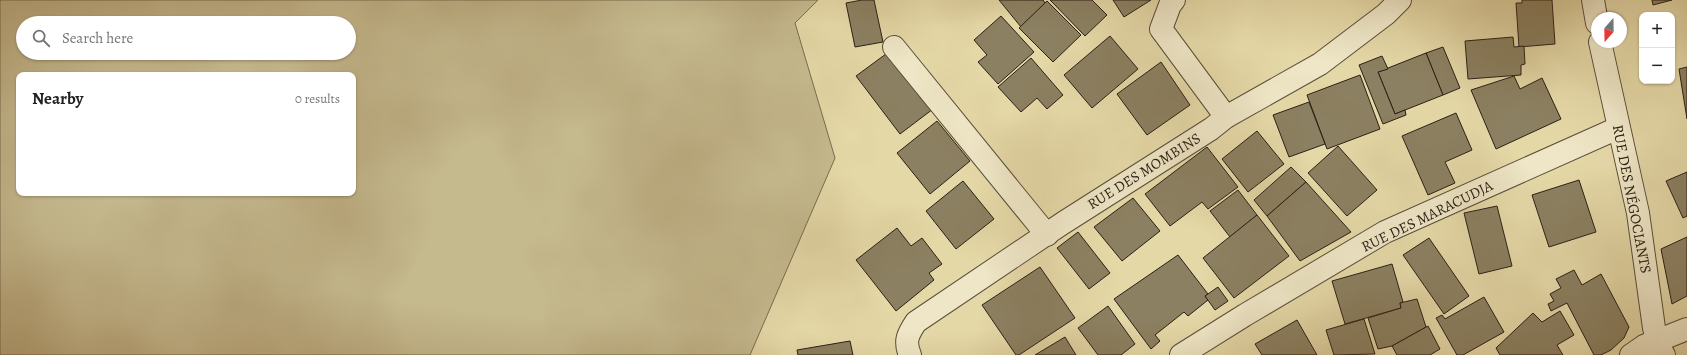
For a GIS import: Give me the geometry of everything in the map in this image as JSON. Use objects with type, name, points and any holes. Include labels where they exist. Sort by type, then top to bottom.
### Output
[{"type":"street","points":[[1174,0],[1170,5],[1161,29],[1226,117]]},
{"type":"street","name":"RUE DES MOMBINS","points":[[910,355],[906,346],[908,334],[916,322],[1063,223],[1211,129],[1226,117],[1320,64],[1386,14],[1400,0]]},
{"type":"street","points":[[1593,0],[1595,12]]},
{"type":"street","points":[[894,47],[1046,235]]},
{"type":"street","name":"RUE DES NÉGOCIANTS","points":[[1601,48],[1638,214],[1654,328],[1661,348]]},
{"type":"street","name":"RUE DES MARACUDJA","points":[[1181,355],[1385,232],[1618,128]]},
{"type":"street","points":[[1631,355],[1644,346],[1661,348],[1687,329]]},
{"type":"shaded area","points":[[0,0],[818,0],[795,23],[835,158],[750,355],[0,355]]},
{"type":"building","points":[[862,0],[874,0],[883,42],[855,47],[846,3]]},
{"type":"building","points":[[999,0],[1043,0],[1045,3],[1021,27]]},
{"type":"building","points":[[1050,0],[1092,0],[1107,15],[1085,36]]},
{"type":"building","points":[[1113,0],[1151,0],[1124,17]]},
{"type":"building","points":[[1522,0],[1552,0],[1555,44],[1519,47],[1516,3],[1522,3]]},
{"type":"building","points":[[1652,0],[1672,0],[1653,5]]},
{"type":"building","points":[[1047,1],[1081,35],[1053,62],[1019,28]]},
{"type":"building","points":[[1001,16],[1034,52],[998,84],[978,62],[987,55],[974,40]]},
{"type":"building","points":[[1110,36],[1138,69],[1092,108],[1064,75]]},
{"type":"building","points":[[1513,37],[1514,47],[1524,46],[1525,64],[1521,65],[1521,75],[1468,79],[1465,41]]},
{"type":"building","points":[[1443,47],[1460,88],[1443,95],[1426,53]]},
{"type":"building","points":[[890,51],[933,109],[900,134],[856,76]]},
{"type":"building","points":[[1426,53],[1443,95],[1395,114],[1378,72]]},
{"type":"building","points":[[1382,56],[1388,69],[1378,72],[1395,114],[1405,110],[1406,115],[1383,124],[1359,65]]},
{"type":"building","points":[[1031,58],[1063,95],[1047,109],[1037,98],[1021,112],[998,87]]},
{"type":"building","points":[[1161,62],[1190,105],[1147,135],[1117,94]]},
{"type":"building","points":[[1687,67],[1687,119],[1679,69]]},
{"type":"building","points":[[1360,75],[1380,129],[1327,149],[1307,95]]},
{"type":"building","points":[[1514,76],[1520,89],[1542,78],[1561,119],[1496,149],[1471,90]]},
{"type":"building","points":[[1309,102],[1325,144],[1289,157],[1273,115]]},
{"type":"building","points":[[1456,113],[1472,150],[1445,162],[1455,183],[1428,195],[1402,136]]},
{"type":"building","points":[[937,121],[970,161],[930,194],[897,153]]},
{"type":"building","points":[[1257,131],[1284,164],[1248,192],[1222,159]]},
{"type":"building","points":[[1338,146],[1377,190],[1347,216],[1308,173]]},
{"type":"building","points":[[1207,147],[1238,187],[1208,209],[1202,202],[1170,226],[1145,194]]},
{"type":"building","points":[[1291,167],[1306,182],[1267,216],[1254,200]]},
{"type":"building","points":[[1687,172],[1687,216],[1683,218],[1666,181]]},
{"type":"building","points":[[1579,180],[1596,232],[1549,247],[1532,195]]},
{"type":"building","points":[[963,181],[994,219],[956,249],[926,211]]},
{"type":"building","points":[[1306,182],[1351,232],[1300,261],[1267,216]]},
{"type":"building","points":[[1238,190],[1257,215],[1230,237],[1210,211]]},
{"type":"building","points":[[1133,198],[1160,231],[1122,261],[1094,227]]},
{"type":"building","points":[[1497,206],[1512,266],[1479,274],[1464,213]]},
{"type":"building","points":[[1257,215],[1289,256],[1234,298],[1203,258]]},
{"type":"building","points":[[897,228],[911,246],[922,238],[942,264],[929,273],[934,280],[896,311],[856,260]]},
{"type":"building","points":[[1078,232],[1110,273],[1089,289],[1057,248]]},
{"type":"building","points":[[1687,237],[1687,296],[1672,304],[1661,249]]},
{"type":"building","points":[[1429,238],[1469,296],[1444,314],[1403,255]]},
{"type":"building","points":[[1178,255],[1208,294],[1205,296],[1208,300],[1188,316],[1184,312],[1155,335],[1160,341],[1151,349],[1114,299]]},
{"type":"building","points":[[1392,264],[1403,302],[1400,303],[1401,308],[1345,324],[1332,281]]},
{"type":"building","points":[[1040,267],[1075,318],[1019,355],[1016,355],[982,305]]},
{"type":"building","points":[[1574,270],[1582,285],[1601,274],[1629,327],[1624,338],[1611,350],[1601,355],[1594,355],[1567,303],[1551,311],[1548,304],[1554,301],[1550,294],[1561,288],[1556,279]]},
{"type":"building","points":[[1218,287],[1228,301],[1215,310],[1205,296]]},
{"type":"building","points":[[1484,297],[1504,332],[1463,355],[1457,355],[1436,318],[1442,315],[1445,319]]},
{"type":"building","points":[[1417,299],[1426,327],[1392,346],[1378,349],[1368,318],[1401,308],[1400,303]]},
{"type":"building","points":[[1108,306],[1135,344],[1121,355],[1098,355],[1078,328]]},
{"type":"building","points":[[1560,311],[1574,335],[1557,345],[1563,355],[1500,355],[1496,348],[1533,313],[1542,322]]},
{"type":"building","points":[[1364,319],[1375,354],[1334,355],[1326,330]]},
{"type":"building","points":[[1297,320],[1317,355],[1262,355],[1255,344]]},
{"type":"building","points":[[1428,326],[1440,349],[1430,355],[1397,355],[1392,346]]},
{"type":"building","points":[[1065,337],[1076,355],[1035,355]]},
{"type":"building","points":[[850,341],[853,355],[798,355],[797,350]]}]
